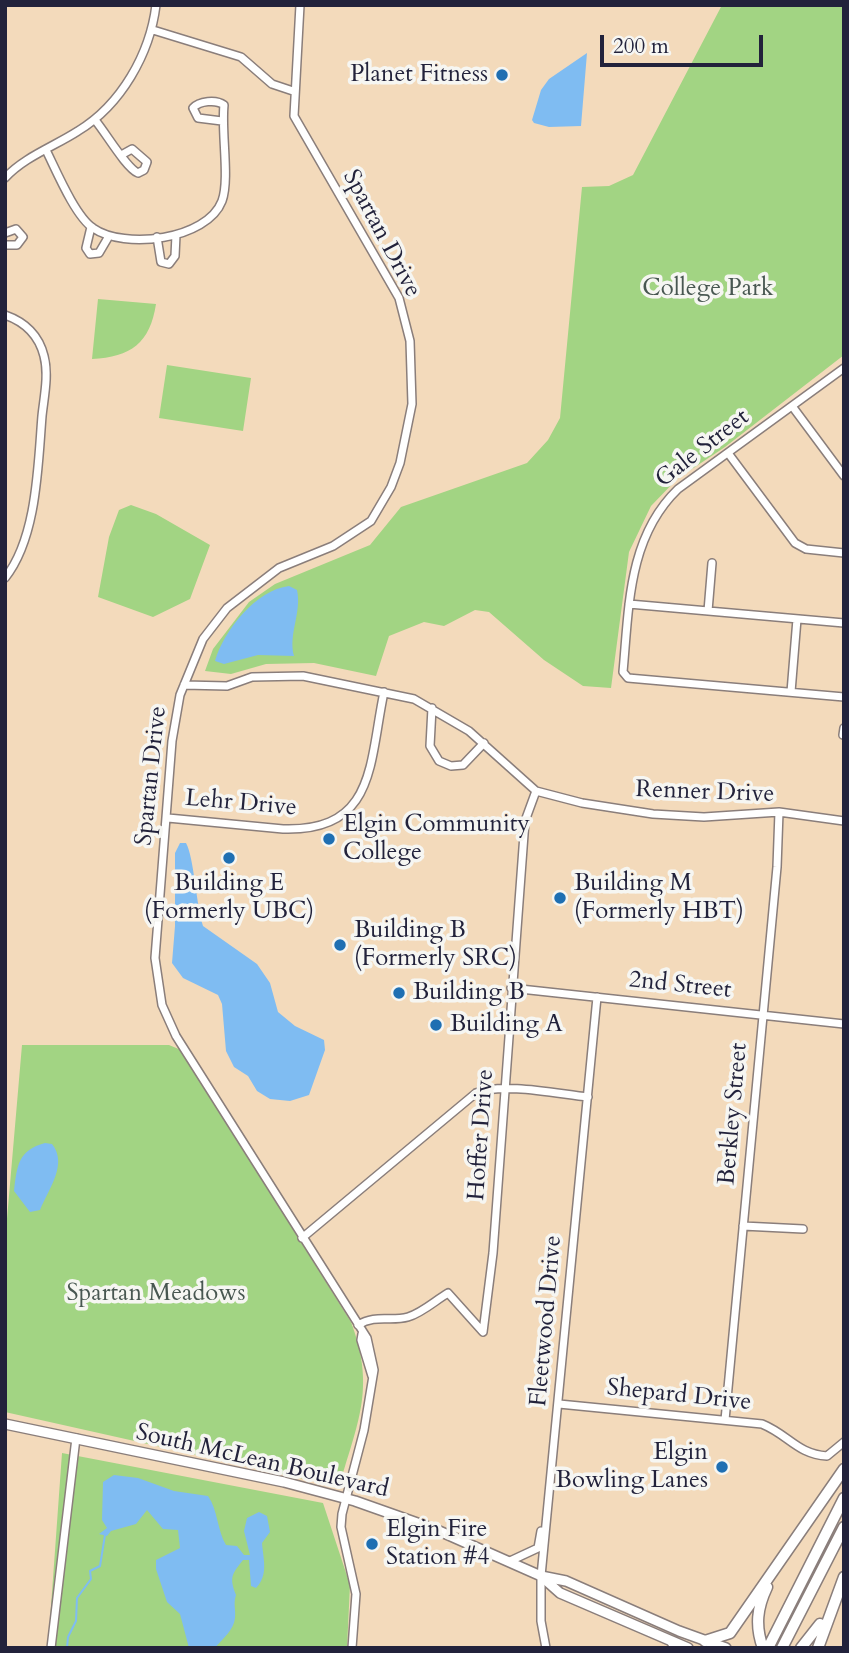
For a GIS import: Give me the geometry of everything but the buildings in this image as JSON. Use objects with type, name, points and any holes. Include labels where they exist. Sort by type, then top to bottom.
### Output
[{"type":"highway","points":[[705,1641],[730,1633],[844,1469]]},
{"type":"highway","points":[[768,1648],[844,1498]]},
{"type":"highway","points":[[782,1648],[844,1527]]},
{"type":"highway","points":[[763,1648],[758,1632],[758,1611],[784,1556]]},
{"type":"highway","points":[[818,1648],[844,1577]]},
{"type":"highway","points":[[801,1648],[813,1634],[836,1596]]},
{"type":"main road","name":"South McLean Boulevard","points":[[5,1424],[284,1482],[344,1498],[395,1514],[541,1576],[566,1581],[726,1648]]},
{"type":"main road","name":"South McLean Boulevard","points":[[541,1576],[560,1592],[675,1645],[688,1648]]},
{"type":"street","points":[[5,178],[95,120],[124,88],[153,30],[156,5]]},
{"type":"street","name":"Spartan Drive","points":[[300,5],[293,91],[294,116],[399,298],[410,341],[412,366],[407,432],[391,487],[371,521],[333,546],[279,568],[227,608],[203,639],[184,685],[172,741],[155,958],[162,1005],[176,1036],[367,1338],[374,1370],[363,1430],[344,1498],[341,1527],[356,1594],[352,1648]]},
{"type":"street","points":[[153,30],[241,57],[272,84],[293,91]]},
{"type":"street","points":[[46,150],[91,227],[109,236],[176,235],[205,224],[222,200],[225,186],[222,121],[224,105],[216,101],[199,103],[193,111],[198,118],[222,121]]},
{"type":"street","points":[[95,120],[123,154]]},
{"type":"street","points":[[91,227],[86,248],[90,254],[99,253],[109,236]]},
{"type":"street","points":[[5,233],[16,229],[23,237],[21,243],[5,245]]},
{"type":"street","points":[[158,237],[161,262],[169,264],[175,256],[176,235]]},
{"type":"street","points":[[5,315],[28,328],[37,338],[46,370],[33,503],[21,544],[5,578]]},
{"type":"street","name":"Gale Street","points":[[792,692],[624,677],[629,604],[638,554],[659,509],[678,489],[844,368]]},
{"type":"street","points":[[792,406],[844,476]]},
{"type":"street","points":[[728,453],[795,543],[806,549],[844,553]]},
{"type":"street","points":[[708,611],[712,563]]},
{"type":"street","points":[[629,604],[844,623]]},
{"type":"street","points":[[797,619],[792,692],[844,697]]},
{"type":"street","name":"Renner Drive","points":[[184,685],[227,686],[252,677],[303,676],[414,699],[484,743],[536,791],[582,803],[653,814],[704,817],[779,813],[844,821]]},
{"type":"street","name":"Lehr Drive","points":[[168,818],[299,830],[334,821],[346,814],[362,793],[384,692]]},
{"type":"street","points":[[432,708],[430,747],[439,761],[451,766],[463,765],[484,743]]},
{"type":"street","points":[[843,735],[844,728]]},
{"type":"street","name":"Hoffer Drive","points":[[358,1325],[376,1317],[397,1319],[414,1315],[448,1293],[483,1332],[494,1253],[503,1089],[525,821],[536,791]]},
{"type":"street","name":"Berkley Street","points":[[725,1420],[779,813]]},
{"type":"street","name":"2nd Street","points":[[511,988],[844,1024]]},
{"type":"street","name":"Fleetwood Drive","points":[[546,1648],[541,1621],[541,1576],[597,997]]},
{"type":"street","points":[[302,1238],[476,1093],[503,1089],[588,1097]]},
{"type":"street","points":[[743,1226],[803,1229]]},
{"type":"street","name":"Shepard Drive","points":[[559,1404],[762,1424],[786,1437],[808,1455],[827,1456],[844,1442]]},
{"type":"street","points":[[51,1648],[76,1438]]},
{"type":"street","points":[[510,1562],[538,1548],[542,1523],[547,1519]]},
{"type":"green space","name":"College Park","points":[[722,5],[844,5],[844,355],[725,447],[677,479],[651,506],[629,552],[611,688],[583,686],[544,660],[489,612],[475,610],[444,626],[424,622],[389,636],[376,676],[314,663],[266,664],[231,674],[205,671],[213,649],[249,602],[275,584],[370,545],[401,507],[527,463],[548,440],[560,418],[582,187],[609,186],[633,175]]},
{"type":"green space","points":[[98,299],[156,304],[149,329],[136,345],[118,355],[92,359]]},
{"type":"green space","points":[[167,365],[251,378],[243,431],[159,418]]},
{"type":"green space","points":[[131,505],[156,514],[210,545],[190,599],[153,617],[98,597],[109,537],[119,510]]},
{"type":"green space","name":"Spartan Meadows","points":[[22,1045],[169,1045],[181,1050],[351,1322],[362,1365],[362,1402],[341,1480],[331,1485],[5,1412],[5,1242]]},
{"type":"green space","points":[[62,1453],[323,1503],[350,1585],[347,1648],[48,1648]]},
{"type":"water","points":[[587,53],[581,126],[549,127],[534,123],[532,120],[541,90],[549,79]]},
{"type":"water","points":[[289,586],[297,590],[298,599],[293,640],[294,656],[258,655],[224,664],[215,661],[226,637],[243,613],[265,595]]},
{"type":"water","points":[[180,843],[186,843],[189,850],[203,926],[257,964],[270,983],[278,1012],[295,1026],[324,1040],[325,1050],[309,1095],[290,1101],[270,1099],[257,1091],[248,1076],[234,1067],[226,1051],[222,1004],[218,995],[183,978],[172,963],[175,853]]},
{"type":"water","points":[[45,1143],[52,1144],[58,1168],[40,1210],[30,1212],[14,1191],[16,1174],[24,1155]]},
{"type":"water","points":[[114,1475],[138,1478],[174,1491],[208,1496],[226,1545],[237,1546],[244,1555],[250,1555],[244,1531],[247,1518],[259,1512],[267,1516],[270,1532],[262,1543],[263,1578],[256,1588],[251,1586],[249,1560],[243,1560],[236,1569],[232,1580],[236,1595],[234,1622],[215,1648],[189,1648],[180,1614],[167,1602],[156,1569],[156,1560],[180,1548],[178,1530],[163,1529],[147,1510],[136,1524],[111,1531],[107,1536],[99,1534],[107,1528],[102,1520],[103,1482]]},
{"type":"waterway","points":[[67,1648],[68,1637],[76,1621],[77,1598],[91,1579],[90,1571],[100,1566],[105,1535]]},
{"type":"place","name":"Planet Fitness","points":[[502,75]]},
{"type":"place","name":"Elgin Community College","points":[[329,839]]},
{"type":"place","name":"Building E (Formerly UBC)","points":[[229,858]]},
{"type":"place","name":"Building M (Formerly HBT)","points":[[560,898]]},
{"type":"place","name":"Building B (Formerly SRC)","points":[[340,945]]},
{"type":"place","name":"Building B","points":[[399,993]]},
{"type":"place","name":"Building A","points":[[436,1025]]},
{"type":"place","name":"Elgin Bowling Lanes","points":[[722,1467]]},
{"type":"place","name":"Elgin Fire Station #4","points":[[372,1544]]}]
